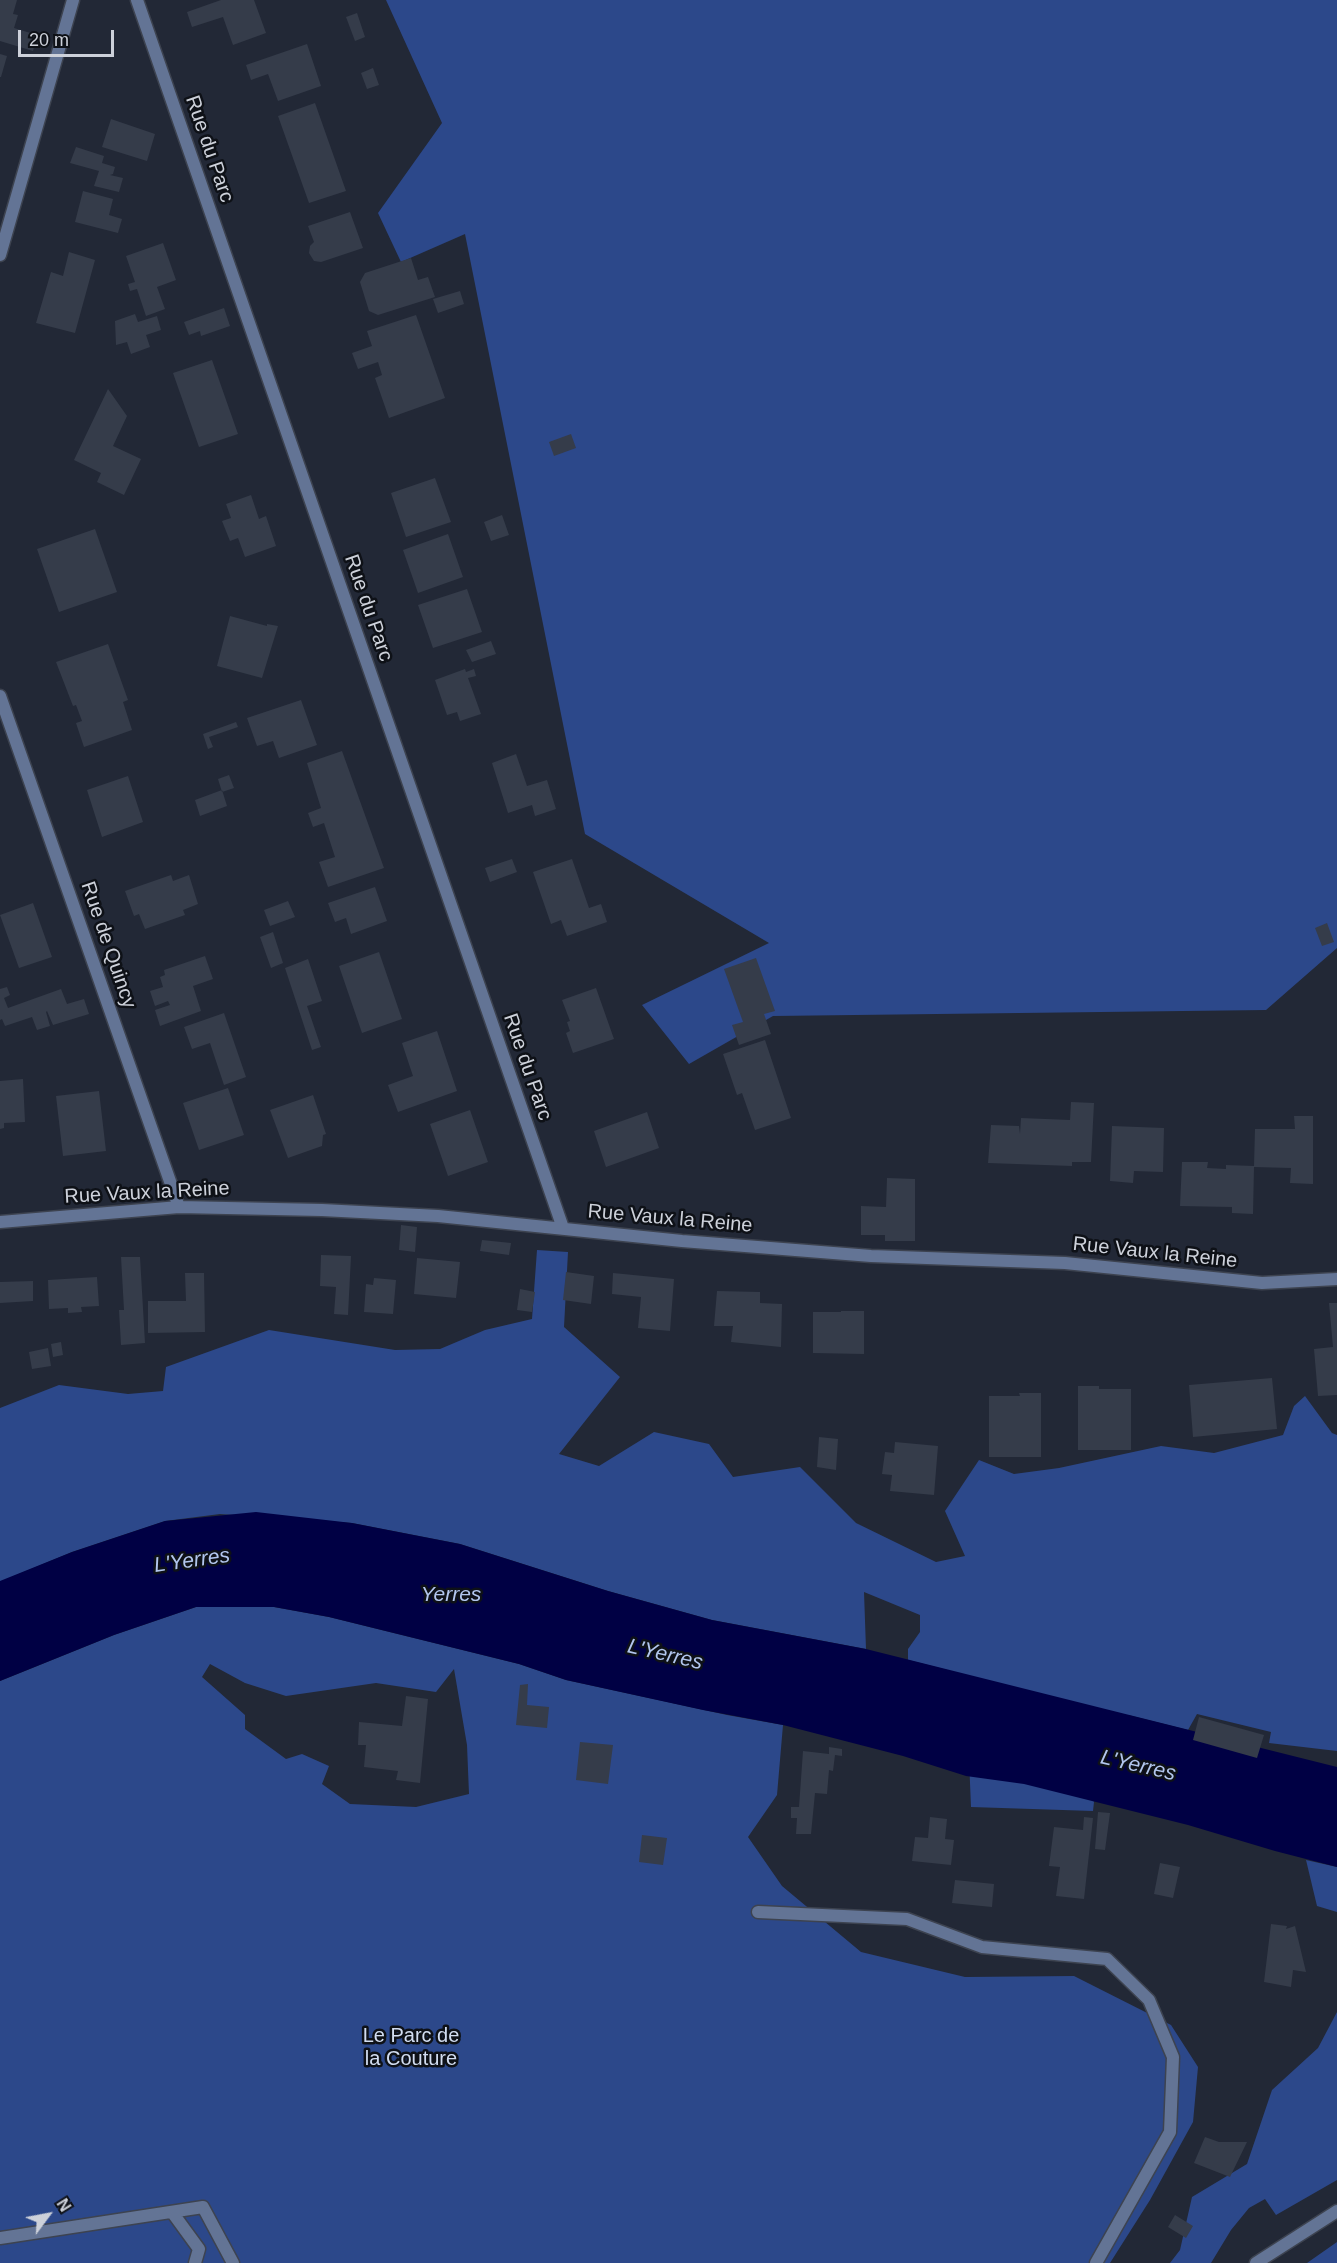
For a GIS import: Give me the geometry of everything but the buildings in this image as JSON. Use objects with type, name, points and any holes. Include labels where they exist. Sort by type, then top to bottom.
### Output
[{"type":"street","points":[[0,255],[73,0]]},
{"type":"street","name":"Rue du Parc","points":[[137,0],[562,1228]]},
{"type":"street","name":"Rue de Quincy","points":[[0,696],[179,1207]]},
{"type":"street","name":"Rue Vaux la Reine","points":[[0,1222],[179,1207],[322,1210],[415,1215],[871,1257],[1065,1263],[1262,1283],[1337,1279]]},
{"type":"street","points":[[758,1912],[907,1919],[982,1947],[1107,1959],[1149,2000],[1173,2057],[1170,2132],[1096,2263]]},
{"type":"street","points":[[0,2238],[203,2207],[232,2263]]},
{"type":"street","points":[[1256,2263],[1337,2211]]},
{"type":"street","points":[[172,2212],[199,2249],[195,2263]]},
{"type":"green space","points":[[386,0],[1337,0],[1337,948],[1266,1010],[773,1016],[689,1064],[642,1005],[769,943],[585,834],[465,234],[401,262],[378,213],[442,123]]},
{"type":"green space","points":[[537,1250],[568,1252],[564,1327],[620,1377],[559,1454],[599,1466],[654,1432],[709,1444],[733,1477],[800,1467],[856,1523],[936,1562],[965,1556],[945,1511],[979,1460],[1014,1474],[1059,1468],[1161,1446],[1214,1453],[1283,1435],[1294,1406],[1305,1396],[1332,1433],[1337,1435],[1337,1751],[1269,1743],[1271,1732],[1197,1714],[1188,1730],[1128,1715],[1079,1771],[1094,1802],[1093,1811],[971,1807],[968,1735],[947,1670],[908,1660],[908,1649],[920,1632],[920,1615],[864,1592],[866,1649],[712,1620],[608,1591],[460,1544],[352,1523],[220,1514],[165,1521],[72,1552],[0,1582],[0,1408],[59,1385],[128,1394],[163,1391],[166,1367],[269,1330],[395,1350],[440,1349],[485,1330],[532,1319]]},
{"type":"green space","name":"Le Parc de la Couture","points":[[196,1607],[274,1607],[329,1617],[519,1664],[566,1680],[783,1725],[777,1795],[748,1837],[782,1886],[861,1952],[965,1977],[1074,1976],[1171,2025],[1198,2067],[1193,2122],[1150,2200],[1110,2263],[0,2263],[0,1681],[114,1635]],"holes":[[[210,1664],[245,1683],[286,1696],[376,1683],[436,1692],[454,1669],[467,1745],[469,1794],[416,1807],[350,1804],[322,1784],[329,1766],[302,1754],[286,1759],[245,1729],[245,1715],[202,1677]]]},
{"type":"green space","points":[[1306,1860],[1337,1867],[1337,1912],[1317,1906]]},
{"type":"green space","points":[[1337,2012],[1337,2180],[1276,2215],[1265,2199],[1249,2208],[1231,2230],[1211,2263],[1170,2263],[1180,2250],[1192,2197],[1247,2164],[1272,2090],[1318,2048]]},
{"type":"green space","points":[[1337,2242],[1337,2263],[1307,2263]]},
{"type":"water","name":"Yerres","points":[[256,1512],[352,1523],[460,1544],[608,1591],[712,1620],[866,1649],[1337,1767],[1337,1867],[1188,1825],[1024,1784],[966,1776],[903,1756],[783,1725],[566,1680],[519,1664],[329,1617],[274,1607],[196,1607],[114,1635],[0,1681],[0,1581],[72,1552],[165,1521]]},
{"type":"water label","name":"L'Yerres","points":[[192,1561]]},
{"type":"water label","name":"L'Yerres","points":[[665,1655]]},
{"type":"water label","name":"L'Yerres","points":[[1138,1766]]}]
